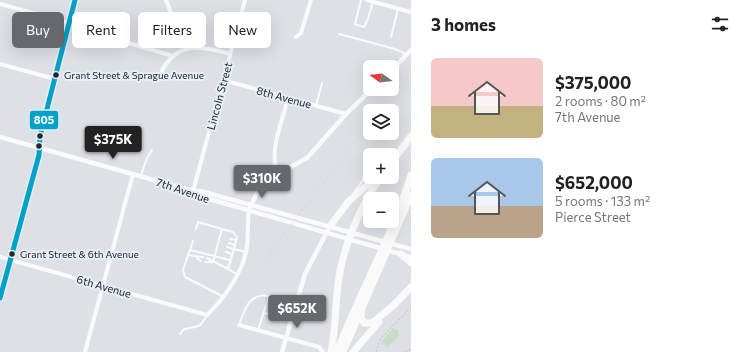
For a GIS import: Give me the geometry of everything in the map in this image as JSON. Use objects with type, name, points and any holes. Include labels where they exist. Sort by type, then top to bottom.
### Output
[{"type":"highway","points":[[399,152],[411,136]]},
{"type":"highway","points":[[392,234],[411,175]]},
{"type":"highway","points":[[330,226],[348,202],[368,184]]},
{"type":"highway","points":[[331,352],[336,330],[340,272],[365,203],[377,184]]},
{"type":"highway","points":[[337,352],[411,195]]},
{"type":"highway","points":[[401,254],[411,262]]},
{"type":"highway","points":[[343,352],[382,256]]},
{"type":"highway","points":[[368,292],[361,317],[364,323],[372,323],[394,305],[411,287]]},
{"type":"highway","points":[[353,352],[373,328],[411,292]]},
{"type":"street","points":[[0,298],[39,155],[40,136],[75,0]]},
{"type":"street","points":[[166,0],[185,49]]},
{"type":"street","name":"Lincoln Street","points":[[192,191],[244,0]]},
{"type":"street","points":[[296,37],[300,34],[311,0]]},
{"type":"street","points":[[367,0],[411,12]]},
{"type":"street","points":[[0,4],[105,33],[122,41],[173,56]]},
{"type":"street","points":[[158,80],[165,65],[173,56],[185,49],[199,47],[230,54]]},
{"type":"street","points":[[399,63],[410,52]]},
{"type":"street","points":[[0,64],[55,80]]},
{"type":"street","name":"8th Avenue","points":[[223,80],[346,114]]},
{"type":"street","points":[[207,315],[238,274],[246,252],[249,211],[260,187],[277,174],[307,158],[346,114],[365,96]]},
{"type":"street","points":[[277,174],[274,164],[275,152],[288,98]]},
{"type":"street","name":"7th Avenue","points":[[0,137],[192,191],[199,196],[326,233],[352,236],[411,257]]},
{"type":"street","points":[[85,352],[133,174]]},
{"type":"street","points":[[192,191],[200,191],[251,204],[330,226],[352,236],[411,249]]},
{"type":"street","points":[[282,352],[306,274],[330,226]]},
{"type":"street","name":"6th Avenue","points":[[0,257],[207,315]]},
{"type":"street","points":[[239,325],[286,338],[322,351]]},
{"type":"lane","points":[[361,0],[355,24],[364,27],[373,1]]},
{"type":"lane","points":[[391,36],[398,8]]},
{"type":"lane","points":[[339,34],[410,52]]},
{"type":"lane","points":[[316,106],[322,83]]},
{"type":"lane","points":[[141,176],[147,158],[152,150]]},
{"type":"lane","points":[[348,202],[363,180]]},
{"type":"lane","points":[[196,229],[198,222],[233,232],[237,237],[228,269]]},
{"type":"lane","points":[[213,262],[220,245],[222,229]]},
{"type":"lane","points":[[230,239],[236,240]]},
{"type":"lane","points":[[193,241],[183,270],[185,277],[222,296]]},
{"type":"lane","points":[[228,243],[235,245]]},
{"type":"lane","points":[[227,247],[246,252]]},
{"type":"lane","points":[[190,250],[230,260]]},
{"type":"lane","points":[[226,252],[232,254]]},
{"type":"lane","points":[[188,255],[201,261]]},
{"type":"lane","points":[[197,258],[203,257]]},
{"type":"lane","points":[[206,258],[238,274]]},
{"type":"lane","points":[[205,262],[213,262]]},
{"type":"lane","points":[[239,325],[246,308],[256,296],[260,294],[296,304]]},
{"type":"lane","points":[[258,330],[269,296]]},
{"type":"lane","points":[[264,312],[291,320]]},
{"type":"lane","points":[[180,334],[184,328],[194,329],[199,326],[207,315]]},
{"type":"path","points":[[376,352],[381,338],[411,308]]},
{"type":"path","points":[[405,352],[411,349]]},
{"type":"green space","points":[[393,328],[398,330],[399,336],[387,348],[381,342]]},
{"type":"railway","points":[[385,104],[411,74]]},
{"type":"railway","points":[[399,110],[407,97]]},
{"type":"railway","points":[[264,265],[280,239],[363,131]]},
{"type":"railway","points":[[378,147],[382,140]]},
{"type":"transit line","name":"805","points":[[0,298],[39,155],[40,136],[75,0]]},
{"type":"place","name":"Grant Street & Sprague Avenue","points":[[56,75]]},
{"type":"place","name":"Grant Street & 6th Avenue","points":[[12,254]]}]
